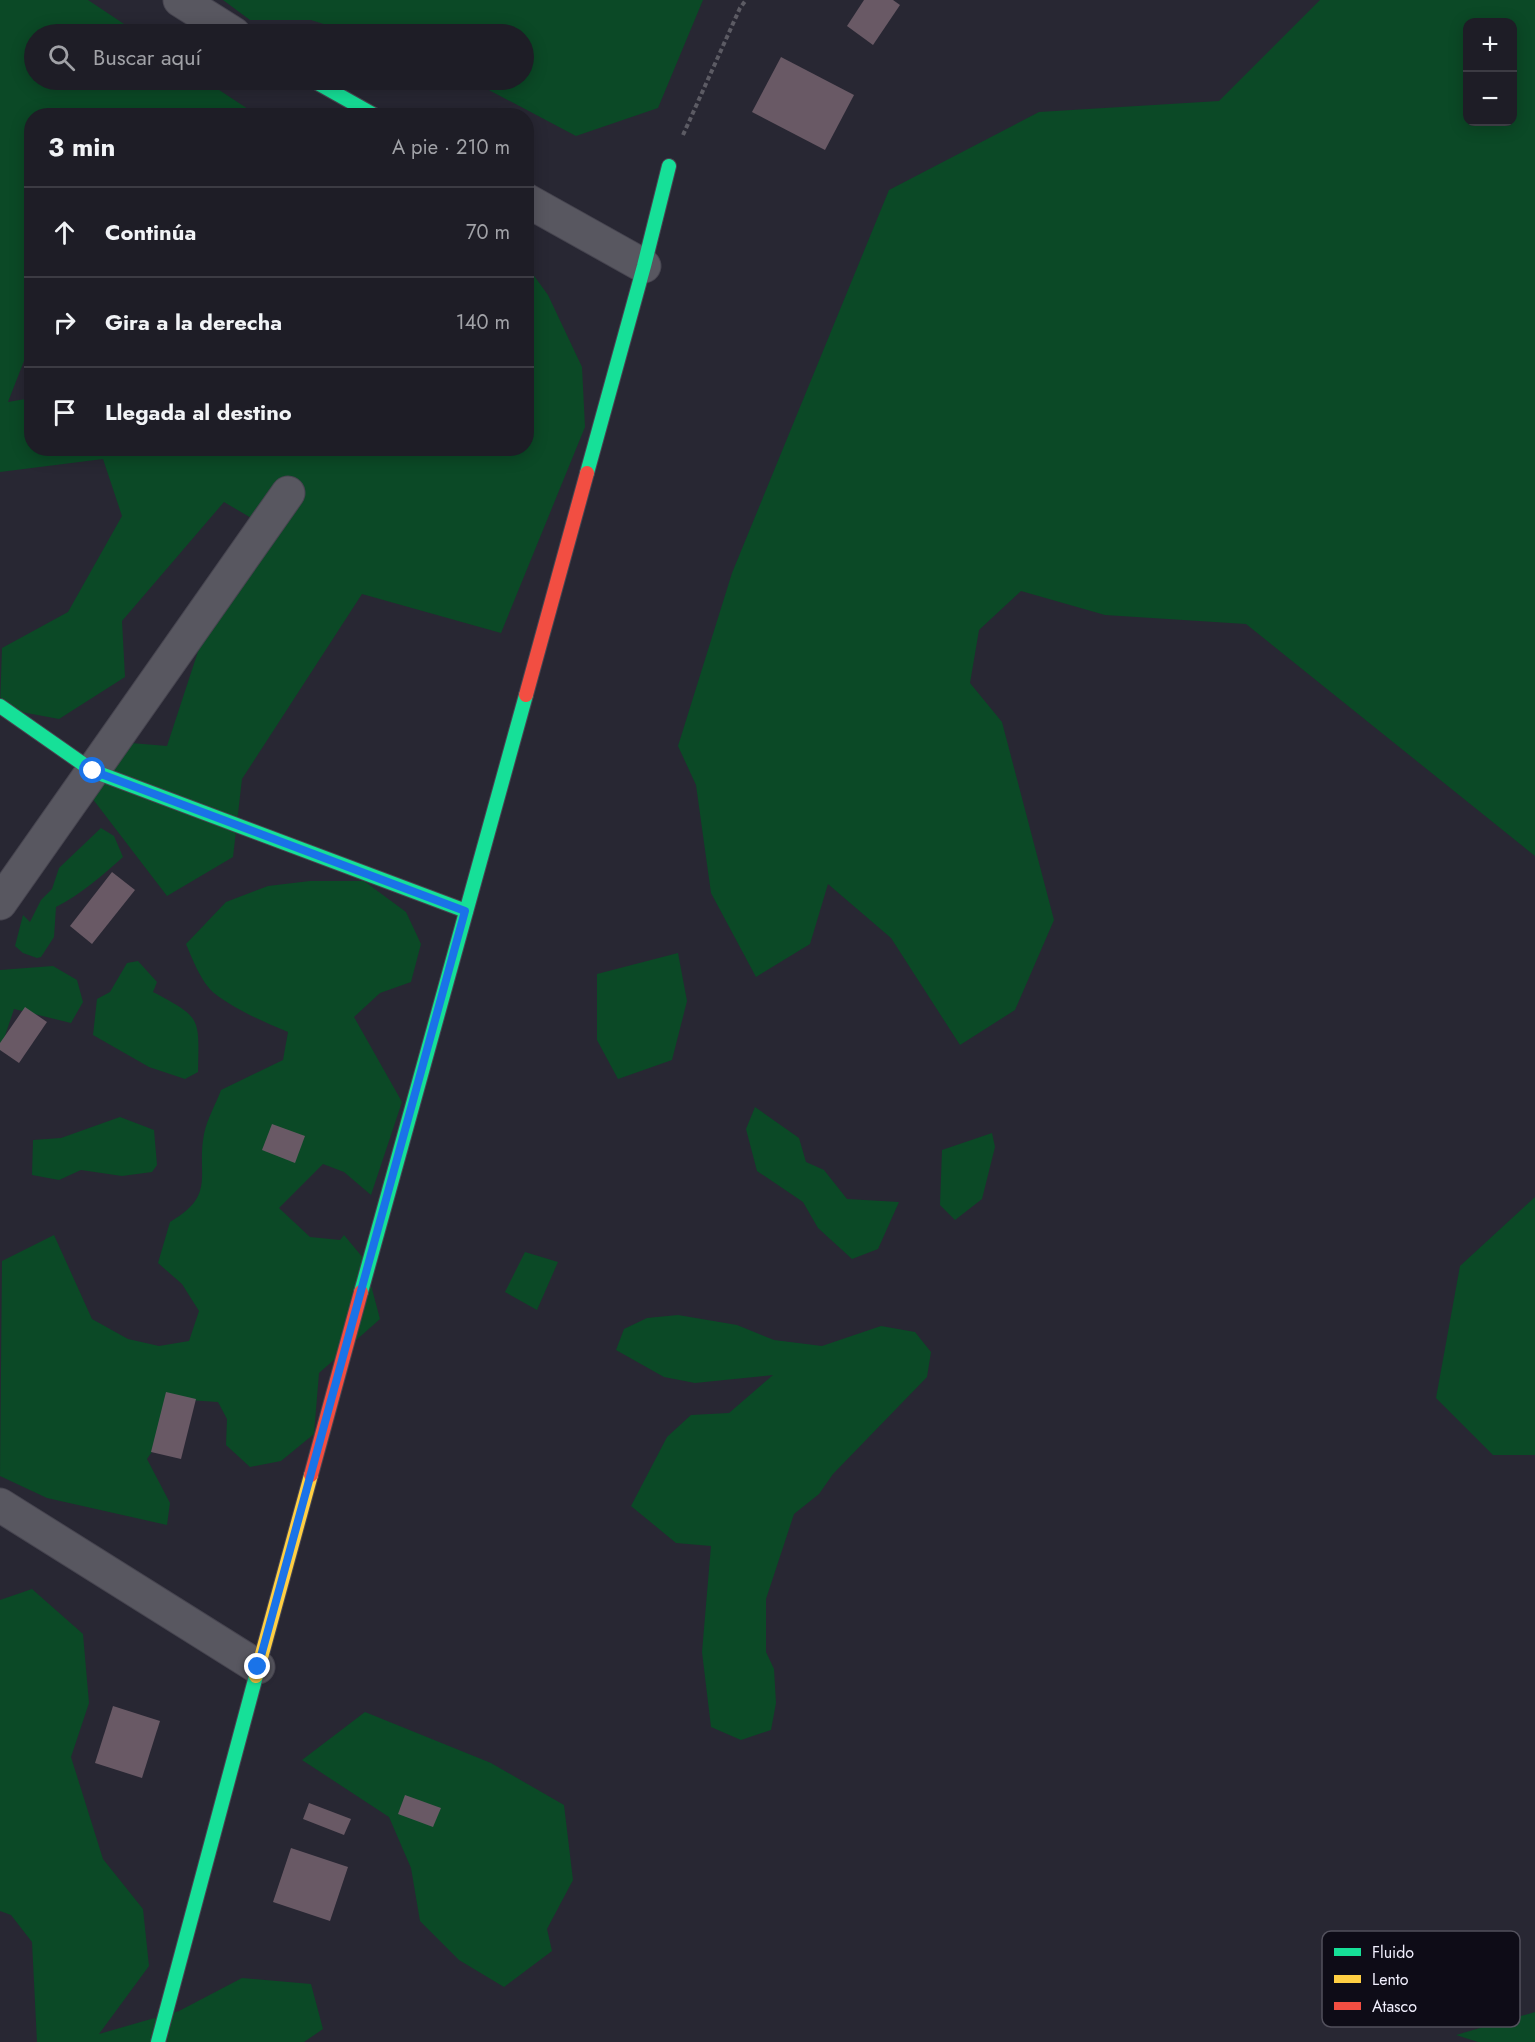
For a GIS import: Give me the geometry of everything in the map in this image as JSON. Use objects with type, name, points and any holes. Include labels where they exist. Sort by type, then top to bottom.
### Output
[{"type":"street","points":[[180,0],[218,24]]},
{"type":"street","points":[[330,90],[362,108]]},
{"type":"street","points":[[158,2042],[258,1667],[644,266],[669,166]]},
{"type":"street","points":[[534,204],[644,266]]},
{"type":"street","points":[[0,903],[288,493]]},
{"type":"street","points":[[0,706],[93,771],[465,911]]},
{"type":"street","points":[[0,1505],[258,1667]]},
{"type":"path","points":[[669,166],[740,8],[746,0]]},
{"type":"green space","points":[[0,0],[88,0],[124,24],[24,24],[24,90],[219,90],[246,108],[24,108],[24,361],[8,402],[24,399],[24,456],[534,456],[534,276],[548,295],[582,367],[585,427],[501,633],[362,594],[242,779],[233,857],[167,896],[92,798],[131,743],[167,746],[206,627],[263,525],[224,502],[122,621],[125,677],[59,719],[0,708],[2,648],[68,612],[122,516],[103,459],[0,472]]},
{"type":"green space","points":[[223,0],[703,0],[658,108],[576,136],[534,114],[534,108],[523,108],[489,90],[534,90],[534,24],[324,24],[311,20],[250,20]]},
{"type":"green space","points":[[1320,0],[1535,0],[1535,856],[1246,624],[1105,615],[1021,591],[979,630],[970,683],[1002,722],[1054,920],[1015,1010],[960,1045],[891,938],[828,884],[810,944],[756,977],[711,893],[696,785],[678,746],[732,573],[889,190],[1039,112],[1219,101]]},
{"type":"green space","points":[[101,828],[114,836],[123,857],[91,884],[56,907],[54,937],[41,957],[37,958],[23,953],[15,946],[23,915],[30,922],[41,900],[52,889],[59,868]]},
{"type":"green space","points":[[310,881],[364,881],[406,912],[421,944],[411,982],[380,993],[354,1017],[402,1102],[371,1195],[344,1172],[323,1164],[279,1208],[310,1237],[340,1240],[344,1235],[364,1259],[380,1319],[319,1373],[314,1434],[281,1461],[250,1467],[226,1445],[227,1419],[218,1402],[188,1400],[147,1459],[170,1503],[167,1525],[47,1498],[0,1476],[2,1261],[54,1235],[92,1319],[128,1339],[159,1346],[189,1341],[199,1311],[182,1284],[158,1263],[170,1222],[194,1203],[199,1193],[202,1183],[204,1134],[221,1090],[283,1060],[288,1032],[240,1010],[214,993],[201,976],[186,944],[226,902],[268,886]]},
{"type":"green space","points":[[678,953],[687,1001],[672,1060],[618,1079],[597,1040],[597,974]]},
{"type":"green space","points":[[138,961],[157,982],[153,992],[181,1008],[194,1021],[198,1040],[198,1072],[185,1079],[149,1067],[93,1035],[97,999],[110,992],[127,963]]},
{"type":"green space","points":[[53,966],[77,980],[83,1002],[71,1023],[14,1009],[0,1051],[0,970]]},
{"type":"green space","points":[[755,1107],[799,1138],[806,1162],[824,1170],[847,1199],[899,1202],[878,1249],[852,1259],[818,1228],[803,1202],[757,1171],[746,1129]]},
{"type":"green space","points":[[120,1117],[154,1130],[157,1165],[152,1172],[122,1176],[81,1170],[59,1180],[32,1175],[33,1140],[61,1138]]},
{"type":"green space","points":[[992,1133],[995,1147],[982,1199],[955,1220],[940,1205],[942,1150]]},
{"type":"green space","points":[[1535,1197],[1535,1455],[1493,1455],[1436,1398],[1460,1266]]},
{"type":"green space","points":[[525,1252],[558,1262],[537,1310],[505,1292]]},
{"type":"green space","points":[[678,1315],[737,1325],[774,1340],[822,1346],[881,1326],[915,1332],[931,1352],[927,1377],[833,1474],[819,1494],[794,1514],[766,1599],[766,1652],[774,1669],[776,1703],[771,1730],[741,1740],[711,1727],[702,1652],[711,1546],[676,1543],[631,1506],[667,1437],[691,1415],[729,1413],[773,1375],[695,1383],[664,1377],[616,1350],[624,1329],[647,1318]]},
{"type":"green space","points":[[32,1589],[83,1634],[89,1703],[71,1757],[103,1859],[143,1909],[149,1966],[99,2034],[179,2011],[242,1978],[311,1984],[323,2029],[304,2042],[37,2042],[32,1942],[11,1915],[0,1911],[0,1600]]},
{"type":"green space","points":[[365,1712],[491,1763],[564,1805],[573,1880],[547,1929],[552,1951],[504,1987],[459,1960],[420,1921],[411,1868],[389,1817],[302,1760]]},
{"type":"green space","points":[[1535,2012],[1535,2042],[1478,2042],[1456,2035],[1483,2027],[1520,2027],[1520,2016]]},
{"type":"building","points":[[864,0],[893,0],[900,5],[873,45],[847,26]]},
{"type":"building","points":[[781,57],[854,95],[825,150],[752,112]]},
{"type":"building","points":[[112,872],[135,890],[92,944],[70,926]]},
{"type":"building","points":[[25,1007],[47,1022],[19,1063],[0,1050],[0,1043]]},
{"type":"building","points":[[272,1124],[305,1136],[295,1163],[262,1150]]},
{"type":"building","points":[[166,1392],[196,1399],[181,1459],[151,1452]]},
{"type":"building","points":[[113,1706],[160,1721],[142,1778],[95,1763]]},
{"type":"building","points":[[405,1795],[441,1808],[433,1827],[398,1814]]},
{"type":"building","points":[[309,1803],[351,1819],[344,1835],[303,1819]]},
{"type":"building","points":[[291,1848],[348,1867],[330,1921],[273,1902]]},
{"type":"traffic: fast","points":[[330,90],[362,108]]},
{"type":"traffic: fast","points":[[587,473],[669,166]]},
{"type":"traffic: fast","points":[[361,1292],[526,695]]},
{"type":"traffic: fast","points":[[0,706],[93,771],[466,911]]},
{"type":"traffic: fast","points":[[158,2042],[256,1676]]},
{"type":"traffic: slow","points":[[256,1676],[311,1475]]},
{"type":"traffic: jam","points":[[526,695],[587,473]]},
{"type":"traffic: jam","points":[[311,1475],[361,1292]]},
{"type":"route","points":[[93,771],[465,911],[258,1667]]}]
